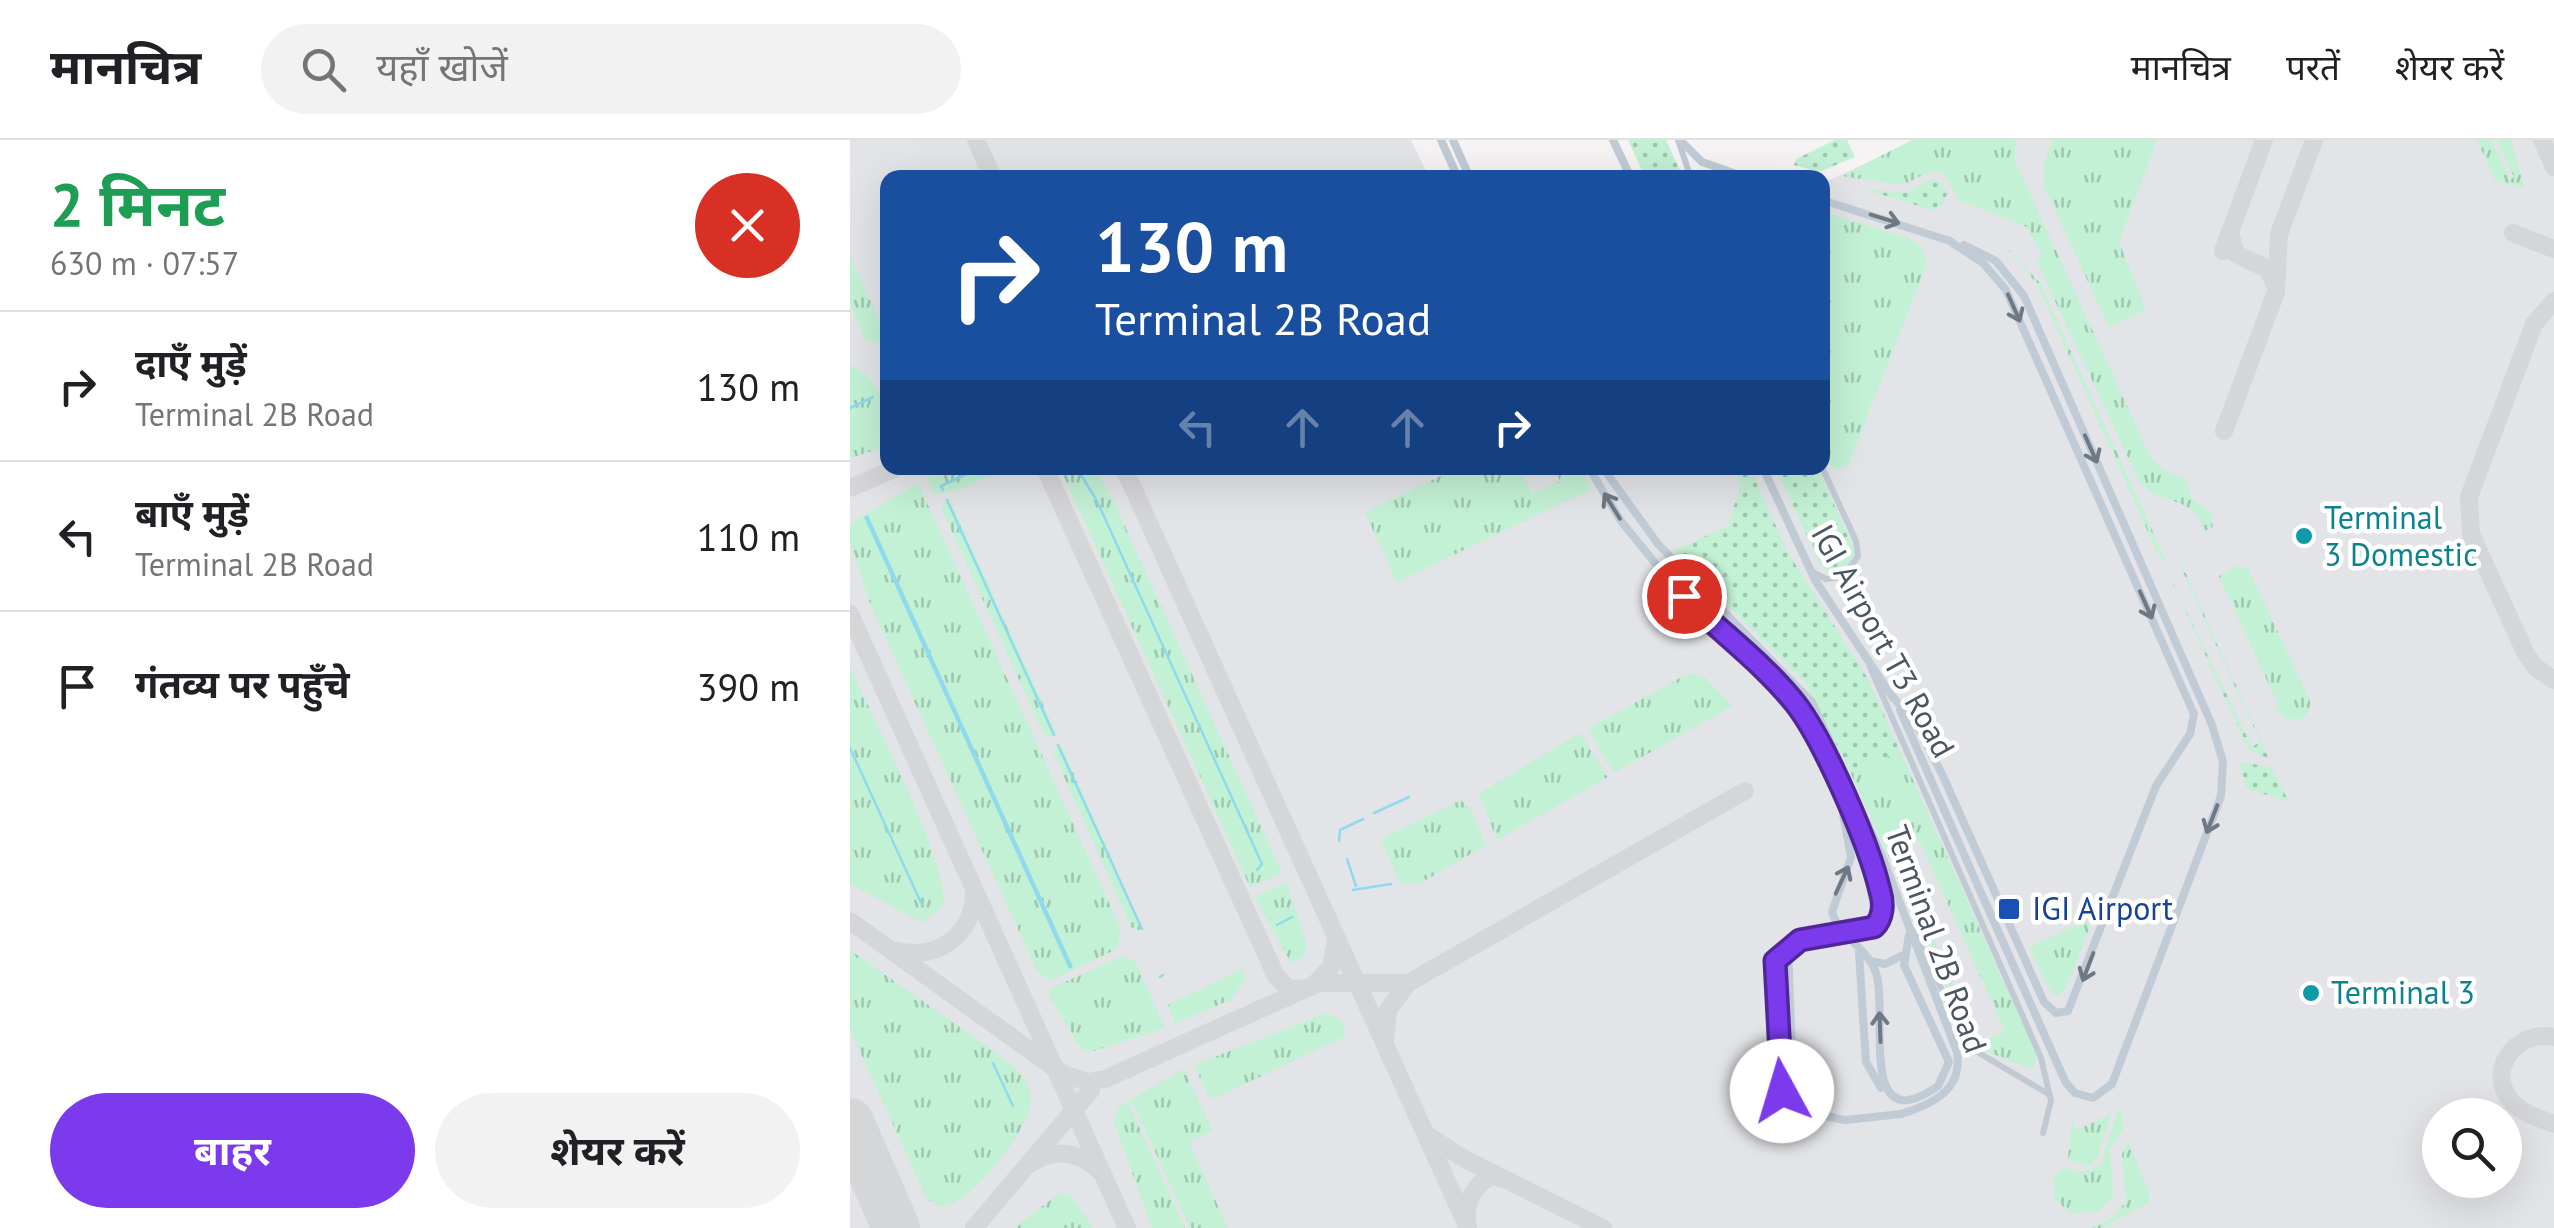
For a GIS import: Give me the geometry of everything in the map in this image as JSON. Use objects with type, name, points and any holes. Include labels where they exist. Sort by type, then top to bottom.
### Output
[{"type":"main road","points":[[1441,140],[1454,170]]},
{"type":"main road","points":[[1453,140],[1466,170]]},
{"type":"main road","points":[[1613,140],[1626,170]]},
{"type":"main road","points":[[1679,140],[1702,162],[1725,170]]},
{"type":"main road","points":[[1830,203],[1948,240],[1982,262],[2006,290],[2194,714],[2190,734],[2160,776],[2068,1011],[2056,1013],[2044,1002],[1936,761],[1893,697]]},
{"type":"main road","name":"IGI Airport T3 Road","points":[[1766,475],[1807,564],[1893,697],[2066,1083],[2087,1098],[2103,1095],[2112,1084],[2221,796],[2224,762],[2212,725],[2052,360],[2009,274],[1988,255],[1948,240]]},
{"type":"main road","name":"Terminal 2B Road","points":[[1593,475],[1621,521],[1684,596],[1792,699],[1810,725],[1838,787],[1882,902],[1881,919],[1874,927],[1833,931],[1791,945]]},
{"type":"main road","name":"Terminal 2B Road","points":[[1608,475],[1635,515],[1691,580],[1740,624],[1812,702],[1909,922],[1959,1064],[1955,1082],[1945,1094],[1901,1114],[1864,1120],[1815,1114]]},
{"type":"main road","points":[[1684,596],[1693,588],[1691,580]]},
{"type":"main road","points":[[1838,787],[1851,857],[1832,912],[1862,961],[1867,1068],[1892,1098],[1909,1100],[1934,1090],[1949,1068],[1947,1051],[1906,970],[1909,922]]},
{"type":"main road","points":[[1791,945],[1787,952],[1793,1080],[1802,1104],[1815,1114]]},
{"type":"main road","points":[[1791,945],[1774,965],[1779,1080],[1789,1099],[1815,1114]]},
{"type":"main road","points":[[1855,947],[1870,960],[1878,980],[1882,1082],[1892,1098]]},
{"type":"main road","points":[[1870,960],[1892,962],[1905,951]]},
{"type":"street","points":[[1679,140],[1688,170]]},
{"type":"street","points":[[1807,564],[1818,576],[1835,580],[1850,572],[1858,556],[1856,541],[1826,475]]},
{"type":"street","points":[[1868,662],[2041,1058],[2050,1096],[2043,1133]]},
{"type":"street","points":[[1909,922],[1968,1047],[1984,1060],[2028,1078],[2050,1096]]},
{"type":"street","points":[[2028,1078],[2039,1073],[2041,1058]]},
{"type":"shaded area","points":[[850,140],[1411,140],[1426,170],[880,170],[880,475],[1830,475],[1830,180],[1917,140],[2554,140],[2554,1228],[850,1228]]},
{"type":"green space","points":[[1628,140],[1666,140],[1680,170],[1642,170]]},
{"type":"green space","points":[[1835,140],[1847,140],[1855,157],[1824,170],[1794,165],[1796,159]]},
{"type":"green space","points":[[1912,140],[2015,140],[2015,161],[2150,456],[2162,469],[2185,479],[2193,501],[2214,513],[2210,517],[2213,527],[2203,532],[2194,512],[2140,483],[2036,260],[2042,255],[2027,227],[1958,200],[1947,179],[1937,172],[1903,185],[1841,176]]},
{"type":"green space","points":[[2052,140],[2157,140],[2119,242],[2146,310],[2109,327],[2044,186],[2043,166]]},
{"type":"green space","points":[[2477,140],[2492,140],[2510,180],[2514,177],[2497,140],[2511,140],[2525,189],[2495,180]]},
{"type":"green space","points":[[1931,179],[1942,183],[1947,194],[1943,204],[1933,210],[1863,189],[1905,193]]},
{"type":"green space","points":[[1830,214],[1911,239],[1921,247],[1927,263],[1849,464],[1837,470],[1830,466]]},
{"type":"green space","points":[[2004,244],[2040,283],[2168,565],[2157,552],[2037,284]]},
{"type":"green space","points":[[850,256],[880,322],[880,339],[876,344],[865,339],[850,305]]},
{"type":"green space","points":[[850,365],[870,379],[880,396],[880,448],[850,458]]},
{"type":"green space","points":[[992,475],[959,490],[935,495],[927,478]]},
{"type":"green space","points":[[1063,475],[1099,475],[1113,500],[1282,873],[1250,887]]},
{"type":"green space","points":[[1443,475],[1523,475],[1532,494],[1560,481],[1557,475],[1585,475],[1592,489],[1397,582],[1365,513]]},
{"type":"green space","points":[[1739,475],[1753,475],[1787,551],[1868,679],[1900,751],[1850,772],[1805,682],[1673,551],[1728,526],[1740,486]]},
{"type":"green space","points":[[1779,475],[1821,475],[1855,552],[1845,572],[1829,573],[1819,562]]},
{"type":"green space","points":[[918,483],[1121,929],[1117,949],[1052,980],[1038,973],[871,606],[850,543],[850,526],[856,520]]},
{"type":"green space","points":[[951,502],[1056,733],[1052,737],[1044,735],[942,510],[944,503]]},
{"type":"green space","points":[[2178,561],[2269,759],[2248,749],[2165,566],[2252,747],[2260,742]]},
{"type":"green space","points":[[2237,566],[2248,568],[2310,701],[2310,710],[2300,720],[2285,718],[2275,709],[2279,706],[2219,576]]},
{"type":"green space","points":[[850,667],[921,820],[941,881],[944,904],[923,923],[850,884]]},
{"type":"green space","points":[[1689,673],[1705,677],[1732,706],[1614,773],[1588,729]]},
{"type":"green space","points":[[1580,733],[1608,777],[1497,840],[1479,794]]},
{"type":"green space","points":[[1060,744],[1144,932],[1131,927],[1053,752]]},
{"type":"green space","points":[[1900,751],[2037,1056],[2032,1069],[1980,1049],[1973,1041],[1850,772]],"holes":[[[1919,840],[2005,1031],[1980,1043],[1894,851]]]},
{"type":"green space","points":[[2240,762],[2271,767],[2289,802],[2246,788]]},
{"type":"green space","points":[[1461,800],[1472,812],[1486,845],[1421,883],[1400,883],[1382,842],[1385,837]]},
{"type":"green space","points":[[1286,883],[1307,944],[1304,956],[1291,963],[1255,897]]},
{"type":"green space","points":[[2085,921],[2091,924],[2066,988],[2059,995],[2052,994],[2029,947]]},
{"type":"green space","points":[[850,950],[998,1054],[1027,1083],[1029,1110],[1012,1144],[983,1179],[953,1203],[940,1207],[926,1198],[850,1029]]},
{"type":"green space","points":[[1122,956],[1135,961],[1165,1028],[1091,1052],[1082,1050],[1049,996],[1050,989]]},
{"type":"green space","points":[[1242,969],[1245,980],[1232,999],[1175,1024],[1168,1005]]},
{"type":"green space","points":[[1327,1013],[1341,1020],[1346,1036],[1213,1099],[1208,1096],[1194,1065]]},
{"type":"green space","points":[[1184,1069],[1213,1131],[1189,1142],[1228,1228],[1190,1228],[1133,1103],[1129,1105],[1185,1228],[1152,1228],[1114,1122],[1120,1106]]},
{"type":"green space","points":[[2122,1108],[2123,1130],[2110,1149],[2113,1197],[2099,1211],[2071,1214],[2055,1199],[2053,1177],[2064,1168],[2084,1173],[2101,1164],[2117,1112]]},
{"type":"green space","points":[[2111,1114],[2097,1159],[2087,1166],[2068,1159],[2072,1119],[2077,1130]]},
{"type":"green space","points":[[2128,1141],[2149,1192],[2149,1203],[2102,1228],[2092,1228],[2113,1217],[2126,1202],[2122,1154]]},
{"type":"green space","points":[[1061,1192],[1072,1197],[1093,1228],[1014,1228]]},
{"type":"water","points":[[868,515],[1073,967],[1069,969],[864,517]]},
{"type":"waterway","points":[[850,408],[873,397]]},
{"type":"waterway","points":[[943,490],[941,486],[964,475]]},
{"type":"waterway","points":[[1081,475],[1097,501],[1262,864],[1257,870]]},
{"type":"waterway","points":[[947,500],[1054,735]]},
{"type":"waterway","points":[[1058,745],[1142,929]]},
{"type":"waterway","points":[[850,748],[922,905]]},
{"type":"waterway","points":[[1374,813],[1409,797]]},
{"type":"waterway","points":[[1339,841],[1340,830],[1363,819]]},
{"type":"waterway","points":[[1347,859],[1356,886]]},
{"type":"waterway","points":[[1353,890],[1391,884]]},
{"type":"waterway","points":[[1277,925],[1292,917]]},
{"type":"waterway","points":[[993,1063],[1013,1106]]},
{"type":"taxiway","points":[[976,140],[989,170]]},
{"type":"taxiway","points":[[2223,251],[2264,140]]},
{"type":"taxiway","points":[[2224,431],[2276,292],[2279,234],[2314,140]]},
{"type":"taxiway","points":[[2542,140],[2554,167]]},
{"type":"taxiway","points":[[2230,233],[2236,254],[2268,269],[2276,287]]},
{"type":"taxiway","points":[[2513,233],[2554,249]]},
{"type":"taxiway","points":[[2554,301],[2534,324],[2469,497],[2471,534],[2526,654],[2535,667],[2554,680]]},
{"type":"taxiway","points":[[850,488],[880,475]]},
{"type":"taxiway","points":[[1048,475],[1276,976],[1288,988],[1306,989]]},
{"type":"taxiway","points":[[1127,475],[1468,1228]]},
{"type":"taxiway","points":[[850,614],[1127,1228]]},
{"type":"taxiway","points":[[1321,983],[1408,983],[1745,791]]},
{"type":"taxiway","points":[[897,951],[926,952],[951,941],[968,920],[974,892]]},
{"type":"taxiway","points":[[850,921],[1063,1074],[1088,1082],[1105,1079],[1314,985],[1331,967],[1336,941]]},
{"type":"taxiway","points":[[1385,1042],[1388,1010],[1408,983]]},
{"type":"taxiway","points":[[2554,1037],[2540,1036],[2517,1046],[2503,1065],[2502,1077],[2504,1090],[2516,1106],[2554,1124]]},
{"type":"taxiway","points":[[974,1228],[1091,1090]]},
{"type":"taxiway","points":[[1427,1135],[1463,1158],[1603,1228]]},
{"type":"taxiway","points":[[1031,1163],[1050,1155],[1068,1154],[1086,1160],[1102,1173]]},
{"type":"taxiway","points":[[1467,1222],[1469,1201],[1480,1184],[1491,1176],[1505,1179]]},
{"type":"taxiway","points":[[880,1193],[911,1228]]},
{"type":"runway","points":[[850,1122],[896,1228]]},
{"type":"place","name":"Terminal 3 Domestic","points":[[2304,536]]},
{"type":"place","name":"IGI Airport","points":[[2009,909]]},
{"type":"place","name":"Terminal 3","points":[[2311,993]]},
{"type":"route","points":[[1684,596],[1719,626],[1802,712],[1861,840],[1882,896],[1881,919],[1874,927],[1833,931],[1800,940],[1775,961],[1782,1091]]}]
